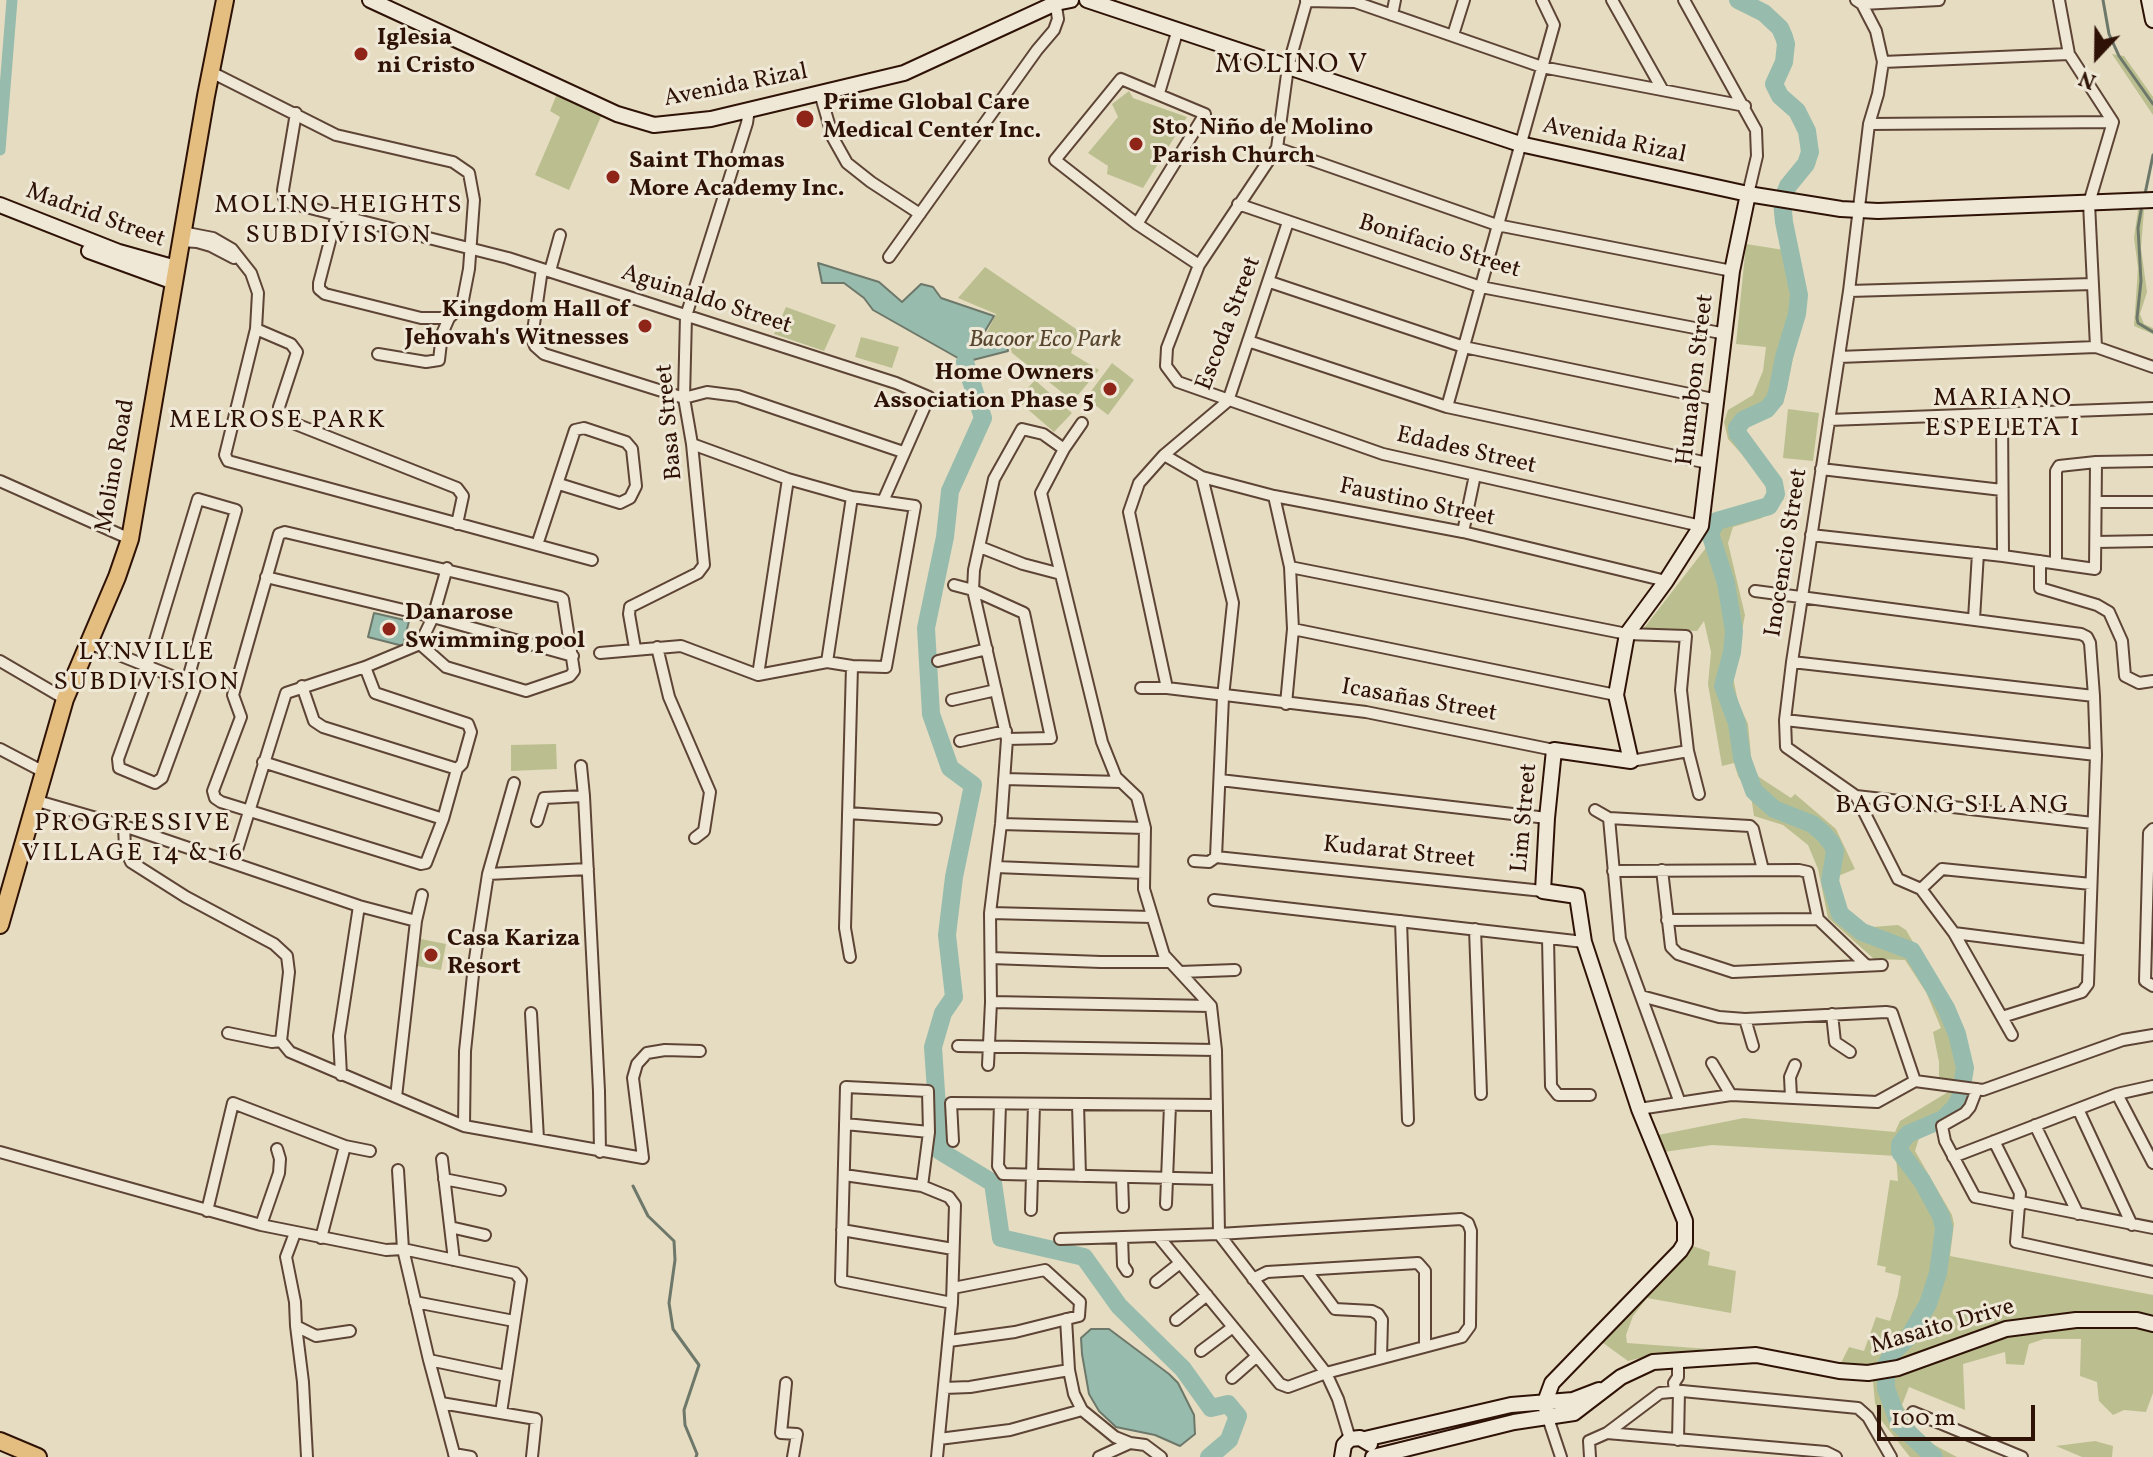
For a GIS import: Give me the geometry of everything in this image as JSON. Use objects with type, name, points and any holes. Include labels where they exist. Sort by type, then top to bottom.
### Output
[{"type":"main road","name":"Molino Road","points":[[0,925],[65,699],[130,539],[225,0]]},
{"type":"main road","points":[[0,1441],[38,1457]]},
{"type":"street","name":"Avenida Rizal","points":[[370,0],[637,121],[654,125],[711,119],[904,73],[1061,1]]},
{"type":"street","name":"Avenida Rizal","points":[[1087,0],[1520,144],[1748,194],[1857,210],[2146,200]]},
{"type":"street","points":[[1392,15],[1395,0]]},
{"type":"street","points":[[1453,35],[1464,0]]},
{"type":"street","points":[[1447,407],[1554,25],[1542,0]]},
{"type":"street","points":[[1612,0],[1662,89]]},
{"type":"street","name":"Humabon Street","points":[[1631,761],[1616,695],[1627,634],[1701,526],[1732,271],[1757,156],[1756,130],[1745,106],[1684,0]]},
{"type":"street","points":[[1859,2],[1939,0]]},
{"type":"street","points":[[2059,0],[2069,54],[2113,122],[2089,203],[2096,347]]},
{"type":"street","points":[[2149,0],[2153,20]]},
{"type":"street","points":[[889,257],[1054,30],[1061,1]]},
{"type":"street","points":[[1137,224],[1205,114],[1121,79],[1055,160],[1137,224],[1199,265],[1277,148],[1288,67],[1306,1],[1355,2],[1542,67],[1745,106]]},
{"type":"street","name":"Inocencio Street","points":[[1859,2],[1876,31],[1883,62],[1869,124],[1849,291],[1792,662],[1785,720],[1786,747],[1856,796],[1898,879],[1921,889],[1954,933],[2012,1035]]},
{"type":"street","points":[[1159,93],[1178,29]]},
{"type":"street","points":[[1883,62],[2069,54]]},
{"type":"street","points":[[211,72],[336,135],[453,162],[469,173],[474,200],[469,269],[462,305],[449,318],[442,334],[439,360],[426,362],[378,354]]},
{"type":"street","points":[[820,93],[833,138],[847,163],[920,214]]},
{"type":"street","name":"Basa Street","points":[[635,648],[630,607],[698,573],[704,565],[692,444],[684,398],[686,316],[749,109]]},
{"type":"street","name":"Aguinaldo Street","points":[[296,113],[284,198],[290,203],[546,270],[896,383],[929,397],[903,452]]},
{"type":"street","points":[[1869,124],[2113,122]]},
{"type":"street","points":[[1277,148],[1497,225],[1732,271]]},
{"type":"street","name":"Bonifacio Street","points":[[1238,204],[1481,287],[1726,334]]},
{"type":"street","name":"Madrid Street","points":[[0,205],[117,256]]},
{"type":"street","name":"Madrid Street","points":[[0,214],[175,275]]},
{"type":"street","points":[[337,214],[319,289],[325,294],[421,318],[449,318]]},
{"type":"street","name":"Escoda Street","points":[[1167,688],[1129,512],[1139,483],[1164,455],[1228,401],[1288,222]]},
{"type":"street","points":[[560,235],[546,270],[532,338],[544,354],[684,398],[707,392],[738,396],[903,452],[884,499]]},
{"type":"street","points":[[182,236],[213,238],[232,249],[246,265],[258,293],[256,329],[225,455],[228,461],[592,560]]},
{"type":"street","name":"Edades Street","points":[[1199,265],[1167,348],[1166,366],[1178,382],[1383,454],[1701,526]]},
{"type":"street","points":[[1270,282],[1464,347],[1718,400]]},
{"type":"street","points":[[1849,291],[2093,284]]},
{"type":"street","points":[[256,329],[291,344],[297,352],[279,407],[282,416],[457,488],[463,496],[457,524]]},
{"type":"street","points":[[1248,341],[1447,407],[1708,463]]},
{"type":"street","points":[[1839,357],[2096,347],[2153,367]]},
{"type":"street","points":[[1829,420],[2153,408]]},
{"type":"street","points":[[2002,415],[2003,556]]},
{"type":"street","points":[[1082,423],[1041,493],[1102,742],[1116,777],[1137,797],[1145,828],[1144,889],[1164,955],[1211,1006],[1216,1050],[1219,1234],[1326,1373],[1358,1439],[1372,1447],[1373,1457]]},
{"type":"street","points":[[537,545],[575,430],[584,428],[626,442],[632,449],[636,486],[630,498],[620,503],[559,484]]},
{"type":"street","points":[[988,1065],[990,913],[1001,824],[1006,735],[973,590],[974,570],[994,479],[1022,429],[1043,434],[1064,449]]},
{"type":"street","points":[[600,653],[681,646],[758,675],[827,662],[886,667],[915,506],[884,499],[852,497],[788,479],[692,444]]},
{"type":"street","name":"Faustino Street","points":[[1164,455],[1202,477],[1274,496],[1463,532],[1666,581]]},
{"type":"street","points":[[2056,563],[2056,471],[2059,466],[2153,461]]},
{"type":"street","points":[[1811,535],[2095,569],[2096,462]]},
{"type":"street","points":[[1821,469],[2002,490]]},
{"type":"street","points":[[1463,532],[1475,475]]},
{"type":"street","points":[[1202,477],[1233,603],[1223,697],[1216,857]]},
{"type":"street","points":[[758,675],[788,479]]},
{"type":"street","points":[[0,481],[130,539]]},
{"type":"street","points":[[1274,496],[1290,567],[1293,629],[1286,704]]},
{"type":"street","points":[[827,662],[852,497]]},
{"type":"street","points":[[89,643],[149,667],[187,682],[195,688],[162,778],[155,783],[119,768],[118,759],[149,667],[198,499],[236,510],[187,682]]},
{"type":"street","points":[[2096,502],[2153,502]]},
{"type":"street","points":[[365,667],[375,693],[468,724],[471,732],[443,819],[424,864],[218,801],[213,791],[241,717],[233,695],[277,536],[285,532],[447,568],[562,598],[574,671],[570,676],[526,691],[446,667],[420,644]]},
{"type":"street","points":[[2096,542],[2153,541]]},
{"type":"street","points":[[980,547],[1023,564],[1061,574]]},
{"type":"street","points":[[1974,619],[1978,553]]},
{"type":"street","points":[[2040,561],[2040,588],[2097,605],[2109,612],[2122,641],[2125,676],[2139,683],[2153,681]]},
{"type":"street","points":[[1290,567],[1627,634],[1686,636],[1681,690],[1688,751],[1699,794]]},
{"type":"street","points":[[233,863],[285,695],[302,686],[365,667],[420,644],[433,617],[447,568]]},
{"type":"street","points":[[266,577],[433,617],[573,656]]},
{"type":"street","points":[[954,585],[973,590],[1024,613],[1051,738],[1006,735],[960,741]]},
{"type":"street","points":[[1755,591],[2087,637],[2090,643],[2096,755],[2086,990],[2002,1017]]},
{"type":"street","points":[[1293,629],[1616,695]]},
{"type":"street","points":[[661,647],[669,697],[710,792],[704,831],[695,838]]},
{"type":"street","points":[[938,661],[987,649]]},
{"type":"street","points":[[0,661],[65,699]]},
{"type":"street","points":[[1792,662],[2094,696]]},
{"type":"street","points":[[850,957],[845,928],[852,666]]},
{"type":"street","points":[[302,686],[314,721],[323,727],[457,769]]},
{"type":"street","name":"Icasañas Street","points":[[1141,688],[1167,688],[1366,712],[1554,750],[1631,761],[1688,751]]},
{"type":"street","points":[[952,700],[996,690]]},
{"type":"street","points":[[1785,720],[2096,755]]},
{"type":"street","points":[[0,749],[42,771]]},
{"type":"street","name":"Lim Street","points":[[1543,891],[1554,750]]},
{"type":"street","points":[[263,762],[443,819]]},
{"type":"street","points":[[581,766],[600,1152]]},
{"type":"street","points":[[1004,779],[1121,782]]},
{"type":"street","points":[[1220,780],[1547,818]]},
{"type":"street","points":[[464,1126],[465,1051],[474,965],[488,874],[514,783]]},
{"type":"street","points":[[537,821],[544,798],[584,796]]},
{"type":"street","points":[[1856,796],[2093,823]]},
{"type":"street","points":[[34,800],[124,826],[359,906],[416,921]]},
{"type":"street","points":[[1595,810],[1609,818],[1750,826],[1763,870]]},
{"type":"street","points":[[848,813],[936,819]]},
{"type":"street","points":[[1609,818],[1620,939],[1680,1103]]},
{"type":"street","points":[[1001,824],[1145,828]]},
{"type":"street","points":[[124,826],[125,848],[131,862],[186,897],[274,944],[287,956],[289,972],[281,1041],[290,1052],[464,1126],[643,1158],[633,1078],[637,1064],[647,1053],[700,1051]]},
{"type":"street","points":[[2153,829],[2149,833],[2145,981],[2153,986]]},
{"type":"street","name":"Kudarat Street","points":[[1194,861],[1209,862],[1216,857],[1577,896],[1584,942]]},
{"type":"street","points":[[996,867],[1144,873]]},
{"type":"street","points":[[488,874],[588,869]]},
{"type":"street","points":[[1921,889],[1942,869],[2091,884]]},
{"type":"street","points":[[1662,870],[1674,951],[1733,972],[1882,965]]},
{"type":"street","points":[[1613,871],[1808,872],[1818,919],[1866,965]]},
{"type":"street","points":[[396,1097],[416,921],[422,895]]},
{"type":"street","points":[[1214,900],[1584,942],[1639,1109],[1685,1221],[1685,1243],[1552,1383],[1546,1410],[1561,1457]]},
{"type":"street","points":[[341,1075],[339,1036],[359,906]]},
{"type":"street","points":[[990,913],[1152,917]]},
{"type":"street","points":[[1667,920],[1818,919]]},
{"type":"street","points":[[1401,921],[1408,1120]]},
{"type":"street","points":[[1475,929],[1481,1094]]},
{"type":"street","points":[[1954,933],[2089,950]]},
{"type":"street","points":[[1548,938],[1551,1086],[1558,1095],[1590,1095]]},
{"type":"street","points":[[991,958],[1170,962]]},
{"type":"street","points":[[1180,972],[1235,970]]},
{"type":"street","points":[[1641,996],[1719,1017],[1745,1019],[1892,1013],[1915,1081]]},
{"type":"street","points":[[991,1002],[1211,1006]]},
{"type":"street","points":[[531,1013],[538,1139]]},
{"type":"street","points":[[1832,1014],[1835,1042],[1850,1052]]},
{"type":"street","points":[[1745,1019],[1753,1046]]},
{"type":"street","points":[[228,1033],[281,1041]]},
{"type":"street","points":[[1639,1109],[1731,1095],[1877,1102],[1915,1081],[1983,1090],[2123,1040],[2153,1035]]},
{"type":"street","points":[[958,1046],[1216,1050]]},
{"type":"street","points":[[1712,1063],[1731,1095]]},
{"type":"street","points":[[1791,1097],[1790,1077],[1795,1065]]},
{"type":"street","points":[[1953,1157],[2117,1094],[2153,1086]]},
{"type":"street","points":[[922,1186],[929,1132],[928,1091],[846,1087],[841,1281],[952,1303]]},
{"type":"street","points":[[1974,1089],[1970,1107],[1965,1113],[1942,1126],[1945,1141],[1975,1197],[2153,1228]]},
{"type":"street","points":[[2117,1094],[2153,1163]]},
{"type":"street","points":[[207,1211],[233,1103],[345,1146],[370,1151]]},
{"type":"street","points":[[953,1141],[951,1103],[1217,1105]]},
{"type":"street","points":[[1000,1104],[999,1171],[1003,1174],[1218,1179]]},
{"type":"street","points":[[1031,1210],[1034,1104]]},
{"type":"street","points":[[1078,1104],[1080,1176]]},
{"type":"street","points":[[1166,1204],[1170,1105]]},
{"type":"street","points":[[2078,1109],[2132,1225]]},
{"type":"street","points":[[845,1124],[929,1132]]},
{"type":"street","points":[[2035,1125],[2078,1214]]},
{"type":"street","points":[[1994,1141],[2020,1193],[2016,1239],[2019,1244],[2153,1272]]},
{"type":"street","points":[[321,1238],[345,1146]]},
{"type":"street","points":[[261,1225],[279,1173],[277,1149]]},
{"type":"street","points":[[0,1152],[261,1225],[386,1250],[403,1249],[519,1275],[521,1280],[501,1413]]},
{"type":"street","points":[[442,1159],[454,1260]]},
{"type":"street","points":[[398,1170],[403,1249],[429,1360],[455,1455],[471,1457]]},
{"type":"street","points":[[844,1175],[922,1186],[949,1197],[955,1205],[952,1303],[937,1457]]},
{"type":"street","points":[[1122,1177],[1123,1207]]},
{"type":"street","points":[[444,1179],[500,1190]]},
{"type":"street","points":[[1060,1239],[1219,1234],[1461,1219],[1468,1223],[1471,1231],[1470,1326],[1462,1337],[1326,1373],[1288,1387],[1280,1384],[1158,1236]]},
{"type":"street","points":[[450,1227],[485,1235]]},
{"type":"street","points":[[842,1230],[953,1249]]},
{"type":"street","points":[[295,1233],[286,1258],[295,1302],[307,1457]]},
{"type":"street","points":[[1122,1237],[1123,1265],[1127,1271]]},
{"type":"street","points":[[1156,1282],[1180,1263]]},
{"type":"street","points":[[1253,1279],[1267,1272],[1418,1263],[1425,1271],[1425,1346]]},
{"type":"street","points":[[949,1341],[1015,1332],[1079,1316],[1080,1302],[1045,1270],[953,1288]]},
{"type":"street","points":[[1306,1270],[1335,1309],[1378,1314],[1382,1320],[1381,1358]]},
{"type":"street","points":[[1176,1320],[1207,1295]]},
{"type":"street","points":[[415,1302],[514,1321]]},
{"type":"street","points":[[1066,1319],[1069,1370],[1074,1394],[1082,1410],[1115,1437],[1145,1445],[1161,1457]]},
{"type":"street","name":"Masaito Drive","points":[[1373,1457],[1514,1422],[1608,1386],[1636,1368],[1653,1362],[1756,1355],[1839,1371],[1879,1372],[2006,1329],[2076,1320],[2137,1320],[2153,1324]]},
{"type":"street","points":[[296,1326],[316,1336],[350,1331]]},
{"type":"street","points":[[1201,1351],[1233,1327]]},
{"type":"street","points":[[1232,1378],[1257,1356]]},
{"type":"street","points":[[1678,1359],[1678,1377],[1674,1383],[1679,1391],[1678,1440]]},
{"type":"street","points":[[429,1360],[506,1376]]},
{"type":"street","points":[[944,1388],[970,1387],[1069,1370]]},
{"type":"street","points":[[786,1383],[781,1433],[797,1434],[793,1457]]},
{"type":"street","points":[[1590,1457],[1589,1441],[1607,1433],[1660,1393],[1679,1391],[1858,1408],[1864,1411],[1891,1457]]},
{"type":"street","points":[[441,1403],[536,1419],[532,1457]]},
{"type":"street","name":"Masaito Drive","points":[[1358,1439],[1511,1405],[1546,1410]]},
{"type":"street","points":[[939,1439],[1010,1430],[1082,1410]]},
{"type":"street","points":[[1913,1412],[1996,1452],[2022,1457]]},
{"type":"street","points":[[1607,1433],[1826,1452],[1836,1457]]},
{"type":"street","points":[[1339,1456],[1344,1445],[1358,1439]]},
{"type":"street","points":[[1099,1457],[1130,1443]]},
{"type":"green space","points":[[2112,54],[2124,56],[2153,97],[2153,115]]},
{"type":"green space","points":[[558,91],[603,112],[569,190],[535,175],[560,117],[550,111]]},
{"type":"green space","points":[[1129,91],[1133,98],[1187,117],[1143,188],[1107,174],[1108,166],[1088,153],[1118,117],[1112,104]]},
{"type":"green space","points":[[1777,206],[1786,207],[1805,296],[1803,312],[1783,404],[1745,423],[1744,434],[1781,483],[1784,499],[1762,518],[1733,527],[1728,543],[1745,615],[1733,677],[1738,702],[1748,724],[1752,766],[1759,777],[1791,798],[1795,794],[1836,829],[1855,869],[1831,879],[1840,905],[1860,922],[1872,927],[1898,925],[1906,930],[1946,998],[1969,1048],[1970,1084],[1939,1080],[1933,1032],[1941,1028],[1926,992],[1905,960],[1874,959],[1828,918],[1818,869],[1808,845],[1783,825],[1754,816],[1751,796],[1734,763],[1722,766],[1708,684],[1711,652],[1704,621],[1697,631],[1644,628],[1705,549],[1708,520],[1723,511],[1765,500],[1767,489],[1757,471],[1728,439],[1724,422],[1728,410],[1753,395],[1763,371],[1766,347],[1736,344],[1746,244],[1784,250]]},
{"type":"green space","points":[[2138,210],[2144,210],[2141,248],[2147,292],[2140,314],[2144,324],[2153,328],[2153,334],[2134,326],[2138,268],[2134,238]]},
{"type":"green space","name":"Bacoor Eco Park","points":[[985,267],[1079,331],[1071,353],[1099,370],[1073,401],[1012,353],[1009,342],[985,336],[996,314],[958,298]]},
{"type":"green space","points":[[786,307],[836,325],[824,351],[774,334]]},
{"type":"green space","points":[[861,337],[899,347],[892,368],[855,357]]},
{"type":"green space","name":"Home Owners Association Phase 5","points":[[1112,363],[1134,380],[1108,415],[1086,398]]},
{"type":"green space","points":[[1035,380],[1072,413],[1054,432],[1017,400]]},
{"type":"green space","points":[[1788,409],[1819,413],[1813,461],[1783,458]]},
{"type":"green space","points":[[556,744],[557,769],[511,771],[511,745]]},
{"type":"green space","name":"Casa Kariza Resort","points":[[421,939],[446,944],[441,970],[417,966]]},
{"type":"green space","points":[[1948,1092],[1968,1094],[1956,1115],[1920,1135],[1915,1151],[1952,1215],[1954,1224],[1950,1256],[2153,1295],[2153,1393],[2146,1412],[2124,1410],[2113,1415],[2099,1401],[2097,1382],[2080,1376],[2081,1339],[2044,1339],[2029,1344],[2024,1365],[2006,1364],[2005,1352],[1963,1364],[1965,1410],[1909,1387],[1902,1405],[1923,1439],[1957,1457],[1910,1457],[1881,1420],[1875,1403],[1875,1366],[1841,1363],[1849,1347],[1864,1351],[1876,1317],[1890,1321],[1898,1295],[1901,1276],[1885,1272],[1886,1267],[1877,1265],[1890,1180],[1898,1181],[1896,1156],[1712,1145],[1664,1152],[1658,1135],[1744,1118],[1895,1132],[1900,1121]]},
{"type":"green space","points":[[1690,1245],[1710,1252],[1708,1265],[1736,1271],[1731,1313],[1647,1298],[1633,1316],[1626,1335],[1627,1343],[1709,1349],[1656,1354],[1628,1361],[1599,1340]]},
{"type":"green space","points":[[2095,1441],[2113,1446],[2112,1457],[2082,1457],[2056,1446]]},
{"type":"shaded area","points":[[818,263],[879,282],[902,302],[921,284],[933,287],[941,298],[994,316],[981,338],[1006,342],[1008,351],[965,362],[873,310],[864,298],[844,283],[822,283]]},
{"type":"shaded area","name":"Danarose Swimming pool","points":[[374,613],[409,621],[403,646],[368,637]]},
{"type":"shaded area","points":[[1091,1329],[1109,1329],[1178,1383],[1194,1415],[1195,1434],[1180,1446],[1155,1435],[1116,1427],[1099,1411],[1089,1394],[1082,1354],[1081,1338]]},
{"type":"waterway","points":[[0,150],[12,0]]},
{"type":"waterway","points":[[1738,0],[1764,13],[1780,28],[1786,44],[1784,62],[1774,84],[1780,96],[1797,111],[1807,131],[1810,152],[1806,164],[1788,186],[1782,201],[1799,295],[1778,388],[1775,399],[1767,409],[1743,420],[1737,428],[1738,434],[1774,483],[1776,494],[1769,506],[1717,521],[1710,533],[1726,583],[1734,631],[1723,686],[1737,723],[1742,758],[1754,791],[1774,809],[1812,824],[1823,833],[1835,851],[1830,881],[1840,914],[1862,932],[1912,951],[1946,1008],[1957,1034],[1965,1068],[1960,1098],[1943,1119],[1908,1134],[1900,1144],[1900,1152],[1922,1181],[1944,1228],[1938,1273],[1928,1304],[1909,1337],[1893,1352],[1886,1365],[1886,1388],[1899,1424],[1934,1457]]},
{"type":"waterway","points":[[2103,0],[2109,34],[2119,56],[2153,104]]},
{"type":"waterway","points":[[2145,194],[2153,155]]},
{"type":"waterway","points":[[2142,205],[2138,228],[2141,281],[2137,318],[2138,323],[2153,332]]},
{"type":"waterway","points":[[965,362],[983,418],[950,491],[945,537],[926,628],[931,714],[950,768],[973,785],[954,877],[947,935],[954,997],[943,1013],[933,1047],[940,1151],[993,1183],[1001,1238],[1084,1257],[1119,1306],[1183,1369],[1211,1408],[1228,1404],[1238,1416],[1229,1440],[1209,1457]]},
{"type":"waterway","points":[[633,1186],[648,1216],[674,1241],[675,1260],[669,1303],[673,1329],[699,1365],[684,1410],[685,1425],[696,1457]]},
{"type":"place","name":"Iglesia ni Cristo","points":[[361,54]]},
{"type":"place","name":"Prime Global Care Medical Center Inc.","points":[[805,119]]},
{"type":"place","name":"Sto. Niño de Molino Parish Church","points":[[1136,144]]},
{"type":"place","name":"Saint Thomas More Academy Inc.","points":[[613,177]]},
{"type":"place","name":"Kingdom Hall of Jehovah's Witnesses","points":[[645,326]]},
{"type":"place","name":"Home Owners Association Phase 5","points":[[1110,389]]},
{"type":"place","name":"Danarose Swimming pool","points":[[389,629]]},
{"type":"place","name":"Casa Kariza Resort","points":[[431,955]]},
{"type":"district","name":"MOLINO V","points":[[1292,67]]},
{"type":"district","name":"MOLINO HEIGHTS SUBDIVISION","points":[[339,222]]},
{"type":"district","name":"MARIANO ESPELETA I","points":[[2003,415]]},
{"type":"district","name":"MELROSE PARK","points":[[278,422]]},
{"type":"district","name":"LYNVILLE SUBDIVISION","points":[[147,669]]},
{"type":"district","name":"BAGONG SILANG","points":[[1953,807]]},
{"type":"district","name":"PROGRESSIVE VILLAGE 14 & 16","points":[[133,840]]}]
